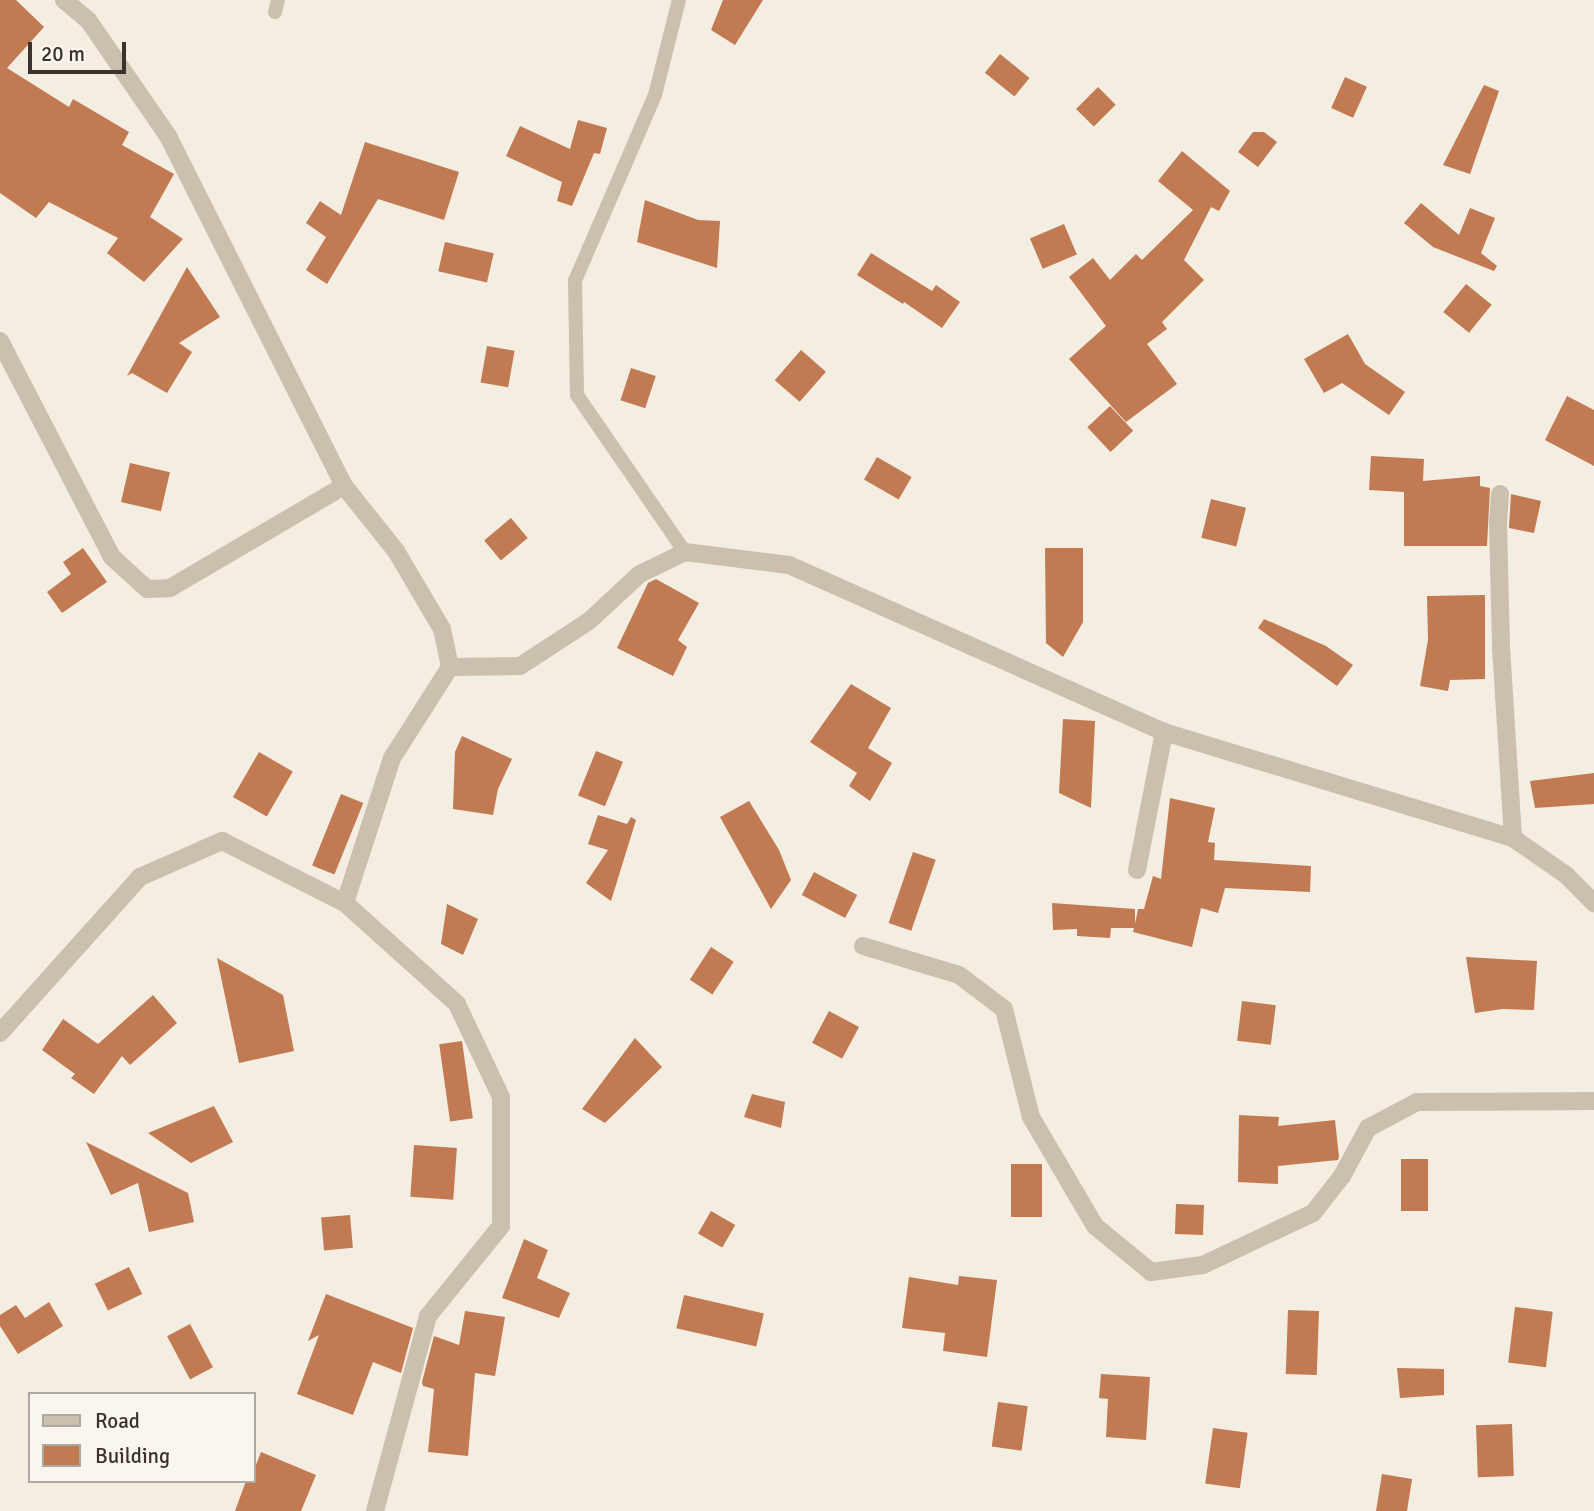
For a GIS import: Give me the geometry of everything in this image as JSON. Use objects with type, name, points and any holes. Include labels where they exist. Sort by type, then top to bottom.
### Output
[{"type":"street","points":[[64,0],[88,20],[169,136],[344,486],[396,551],[442,629],[450,667],[392,758],[345,904]]},
{"type":"street","points":[[0,341],[112,557],[147,589],[170,588],[344,486]]},
{"type":"street","points":[[1500,494],[1498,523],[1502,659],[1513,838]]},
{"type":"street","points":[[450,667],[520,666],[589,621],[640,573],[685,552],[789,565],[1164,732],[1513,838],[1566,875],[1594,903]]},
{"type":"street","points":[[1138,870],[1164,732]]},
{"type":"street","points":[[0,1033],[140,877],[222,841],[345,904],[457,1004],[501,1097],[501,1226],[428,1315],[375,1511]]},
{"type":"street","points":[[863,946],[959,975],[1004,1009],[1031,1117],[1095,1226],[1151,1272],[1203,1265],[1313,1213],[1342,1176],[1368,1128],[1417,1102],[1594,1101]]},
{"type":"lane","points":[[679,0],[655,95],[575,281],[578,395],[685,552]]},
{"type":"building","points":[[0,0],[16,0],[44,27],[7,68],[69,107],[73,99],[129,132],[122,145],[174,174],[150,217],[183,239],[144,282],[107,253],[118,238],[49,202],[36,218],[0,193]]},
{"type":"building","points":[[723,0],[763,0],[735,45],[711,30]]},
{"type":"building","points":[[1000,54],[1030,78],[1014,97],[985,73]]},
{"type":"building","points":[[1345,77],[1367,87],[1353,118],[1331,108]]},
{"type":"building","points":[[1484,85],[1499,91],[1470,174],[1443,165]]},
{"type":"building","points":[[1098,87],[1116,105],[1094,127],[1076,109]]},
{"type":"building","points":[[578,120],[607,128],[600,154],[594,153],[572,206],[557,201],[562,182],[506,156],[520,126],[570,149]]},
{"type":"building","points":[[1253,132],[1264,132],[1277,142],[1258,167],[1238,152]]},
{"type":"building","points":[[365,142],[459,172],[444,220],[378,199],[327,284],[306,270],[326,237],[306,223],[320,201],[341,215]]},
{"type":"building","points":[[1182,151],[1230,191],[1219,211],[1211,207],[1184,260],[1204,280],[1162,322],[1167,329],[1147,344],[1177,384],[1126,422],[1069,359],[1106,326],[1069,277],[1093,258],[1110,280],[1136,254],[1142,260],[1193,210],[1158,181]]},
{"type":"building","points":[[645,200],[698,220],[720,221],[717,268],[637,242]]},
{"type":"building","points":[[1421,203],[1459,235],[1470,208],[1495,218],[1481,253],[1497,266],[1494,271],[1433,247],[1404,223]]},
{"type":"building","points":[[1064,224],[1077,254],[1043,269],[1030,238]]},
{"type":"building","points":[[445,242],[494,253],[487,282],[438,271]]},
{"type":"building","points":[[871,253],[932,291],[936,285],[960,302],[942,328],[857,275]]},
{"type":"building","points":[[187,267],[220,317],[179,343],[192,352],[167,393],[132,373],[127,376]]},
{"type":"building","points":[[1466,284],[1492,305],[1469,333],[1443,312]]},
{"type":"building","points":[[1348,334],[1365,364],[1405,392],[1389,415],[1342,383],[1324,393],[1304,359]]},
{"type":"building","points":[[487,346],[515,351],[508,387],[481,382]]},
{"type":"building","points":[[801,350],[826,372],[800,402],[775,380]]},
{"type":"building","points":[[631,368],[656,376],[645,408],[620,400]]},
{"type":"building","points":[[1567,396],[1594,410],[1594,466],[1545,440]]},
{"type":"building","points":[[1110,406],[1133,431],[1111,452],[1087,427]]},
{"type":"building","points":[[1371,456],[1424,459],[1423,481],[1480,476],[1480,486],[1490,488],[1487,546],[1404,546],[1404,492],[1369,490]]},
{"type":"building","points":[[877,457],[912,477],[899,500],[864,480]]},
{"type":"building","points":[[130,463],[170,472],[161,511],[121,502]]},
{"type":"building","points":[[1511,494],[1541,501],[1534,533],[1509,528]]},
{"type":"building","points":[[1211,499],[1246,508],[1236,547],[1201,538]]},
{"type":"building","points":[[511,518],[528,538],[501,560],[484,540]]},
{"type":"building","points":[[83,548],[107,582],[62,613],[47,592],[71,574],[63,562]]},
{"type":"building","points":[[1045,548],[1083,548],[1083,622],[1063,657],[1046,643]]},
{"type":"building","points":[[656,579],[699,603],[678,640],[687,647],[673,676],[617,648],[648,583]]},
{"type":"building","points":[[1485,595],[1485,679],[1450,680],[1448,691],[1420,686],[1428,640],[1427,596]]},
{"type":"building","points":[[1264,619],[1326,646],[1353,665],[1337,686],[1258,628]]},
{"type":"building","points":[[851,684],[891,708],[868,748],[892,763],[870,801],[849,786],[857,773],[810,742]]},
{"type":"building","points":[[1063,719],[1095,721],[1091,808],[1059,793]]},
{"type":"building","points":[[462,736],[512,759],[498,789],[493,815],[453,809],[455,752]]},
{"type":"building","points":[[596,751],[623,762],[605,806],[578,796]]},
{"type":"building","points":[[259,752],[293,772],[267,817],[233,797]]},
{"type":"building","points":[[1594,773],[1594,804],[1535,808],[1530,781]]},
{"type":"building","points":[[341,794],[363,803],[334,874],[312,865]]},
{"type":"building","points":[[1170,798],[1215,808],[1208,842],[1215,843],[1214,860],[1311,866],[1310,892],[1225,888],[1218,913],[1201,908],[1192,947],[1133,932],[1134,928],[1111,928],[1110,938],[1077,936],[1077,929],[1053,930],[1052,903],[1135,909],[1135,924],[1138,909],[1144,909],[1153,876],[1161,879]]},
{"type":"building","points":[[749,801],[779,850],[791,880],[771,909],[720,817]]},
{"type":"building","points":[[598,815],[627,824],[631,817],[636,820],[611,901],[586,883],[608,850],[588,844]]},
{"type":"building","points":[[913,852],[936,860],[911,931],[889,923]]},
{"type":"building","points":[[814,872],[857,895],[845,918],[802,895]]},
{"type":"building","points":[[447,904],[478,919],[463,955],[441,944]]},
{"type":"building","points":[[711,947],[734,962],[712,994],[690,980]]},
{"type":"building","points":[[1466,957],[1537,961],[1534,1010],[1502,1009],[1475,1013]]},
{"type":"building","points":[[217,958],[283,995],[294,1051],[239,1063]]},
{"type":"building","points":[[153,995],[177,1023],[130,1065],[122,1056],[94,1094],[71,1078],[75,1074],[42,1050],[63,1019],[98,1044]]},
{"type":"building","points":[[1242,1001],[1276,1005],[1271,1045],[1237,1041]]},
{"type":"building","points":[[829,1011],[859,1027],[842,1059],[812,1043]]},
{"type":"building","points":[[635,1038],[662,1067],[605,1123],[582,1109]]},
{"type":"building","points":[[462,1041],[473,1118],[450,1121],[439,1044]]},
{"type":"building","points":[[752,1094],[785,1102],[781,1128],[744,1117]]},
{"type":"building","points":[[214,1106],[233,1142],[191,1163],[148,1133]]},
{"type":"building","points":[[1239,1115],[1279,1117],[1278,1126],[1335,1120],[1338,1160],[1278,1166],[1278,1184],[1238,1182]]},
{"type":"building","points":[[86,1142],[188,1193],[194,1222],[149,1232],[138,1183],[111,1195]]},
{"type":"building","points":[[414,1145],[457,1148],[453,1200],[410,1197]]},
{"type":"building","points":[[1401,1159],[1428,1159],[1428,1211],[1401,1211]]},
{"type":"building","points":[[1011,1164],[1042,1164],[1042,1217],[1011,1217]]},
{"type":"building","points":[[1176,1204],[1204,1205],[1203,1235],[1175,1234]]},
{"type":"building","points":[[711,1211],[735,1225],[722,1248],[698,1234]]},
{"type":"building","points":[[350,1215],[353,1248],[324,1250],[321,1218]]},
{"type":"building","points":[[524,1239],[548,1250],[537,1278],[570,1293],[559,1318],[502,1298]]},
{"type":"building","points":[[129,1267],[142,1294],[108,1311],[95,1284]]},
{"type":"building","points":[[959,1276],[997,1280],[987,1357],[943,1351],[945,1333],[902,1328],[909,1277],[958,1285]]},
{"type":"building","points":[[326,1294],[413,1328],[401,1373],[373,1362],[353,1415],[297,1394],[319,1335],[308,1341]]},
{"type":"building","points":[[684,1295],[764,1313],[756,1347],[676,1328]]},
{"type":"building","points":[[49,1302],[63,1326],[18,1354],[0,1326],[0,1315],[16,1305],[25,1318]]},
{"type":"building","points":[[1515,1307],[1553,1312],[1546,1367],[1508,1363]]},
{"type":"building","points":[[1288,1310],[1319,1311],[1317,1375],[1286,1374]]},
{"type":"building","points":[[465,1311],[505,1317],[495,1376],[475,1373],[468,1456],[428,1452],[434,1389],[423,1386],[422,1382],[434,1336],[459,1345]]},
{"type":"building","points":[[190,1324],[213,1367],[190,1379],[167,1336]]},
{"type":"building","points":[[1397,1368],[1444,1369],[1444,1395],[1400,1398]]},
{"type":"building","points":[[1101,1374],[1150,1377],[1146,1440],[1106,1437],[1108,1399],[1099,1398]]},
{"type":"building","points":[[998,1402],[1028,1406],[1021,1451],[992,1447]]},
{"type":"building","points":[[1512,1424],[1514,1476],[1478,1477],[1476,1425]]},
{"type":"building","points":[[1213,1428],[1248,1433],[1240,1488],[1205,1483]]},
{"type":"building","points":[[261,1452],[316,1475],[301,1511],[235,1511],[245,1483],[256,1483],[256,1465]]},
{"type":"building","points":[[1382,1474],[1412,1479],[1407,1511],[1376,1511]]}]
